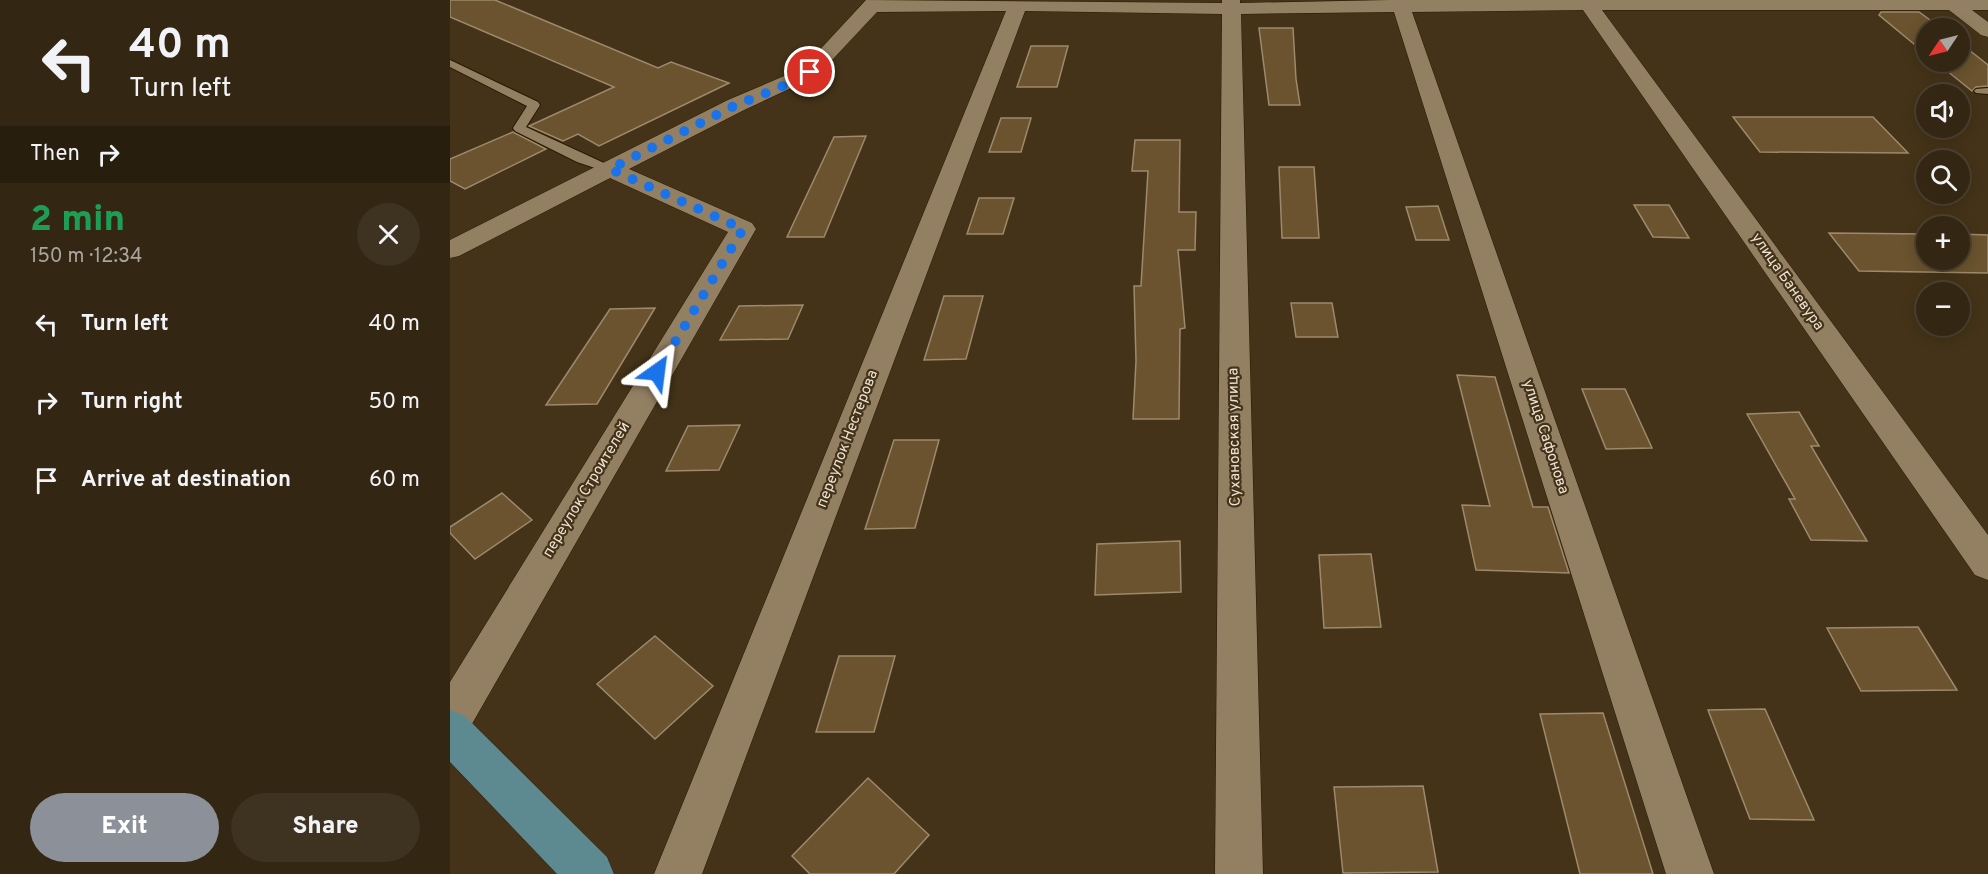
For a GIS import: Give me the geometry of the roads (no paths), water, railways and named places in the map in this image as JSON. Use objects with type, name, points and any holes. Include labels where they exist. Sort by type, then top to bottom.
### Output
[{"type":"main road","points":[[450,731],[590,874]]},
{"type":"street","name":"улица Баневура","points":[[1588,2],[1988,564]]},
{"type":"street","points":[[1950,2],[1988,31]]},
{"type":"street","points":[[450,250],[736,105],[779,88],[810,72],[873,3],[1231,5],[1950,2],[1988,4]]},
{"type":"street","name":"переулок Нестерова","points":[[678,874],[1018,4]]},
{"type":"street","name":"улица Сафонова","points":[[1401,4],[1690,874]]},
{"type":"street","name":"Сухановская улица","points":[[1231,5],[1239,874]]},
{"type":"street","name":"переулок Строителей","points":[[450,721],[743,229],[610,169]]},
{"type":"lane","points":[[450,63],[534,105],[519,128],[582,159],[610,169]]}]
